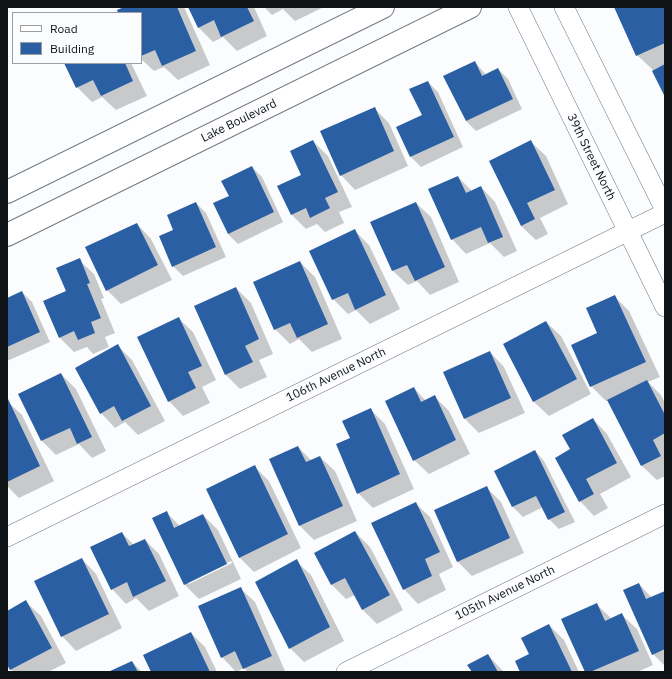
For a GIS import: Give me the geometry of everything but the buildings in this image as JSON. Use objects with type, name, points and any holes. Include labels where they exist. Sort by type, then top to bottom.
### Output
[{"type":"street","points":[[7,192],[383,7]]},
{"type":"street","name":"Lake Boulevard","points":[[7,235],[470,7]]},
{"type":"street","name":"39th Street North","points":[[518,7],[665,307]]},
{"type":"street","points":[[564,7],[665,210]]},
{"type":"street","name":"106th Avenue North","points":[[7,537],[665,213]]},
{"type":"street","name":"105th Avenue North","points":[[346,672],[665,514]]}]
